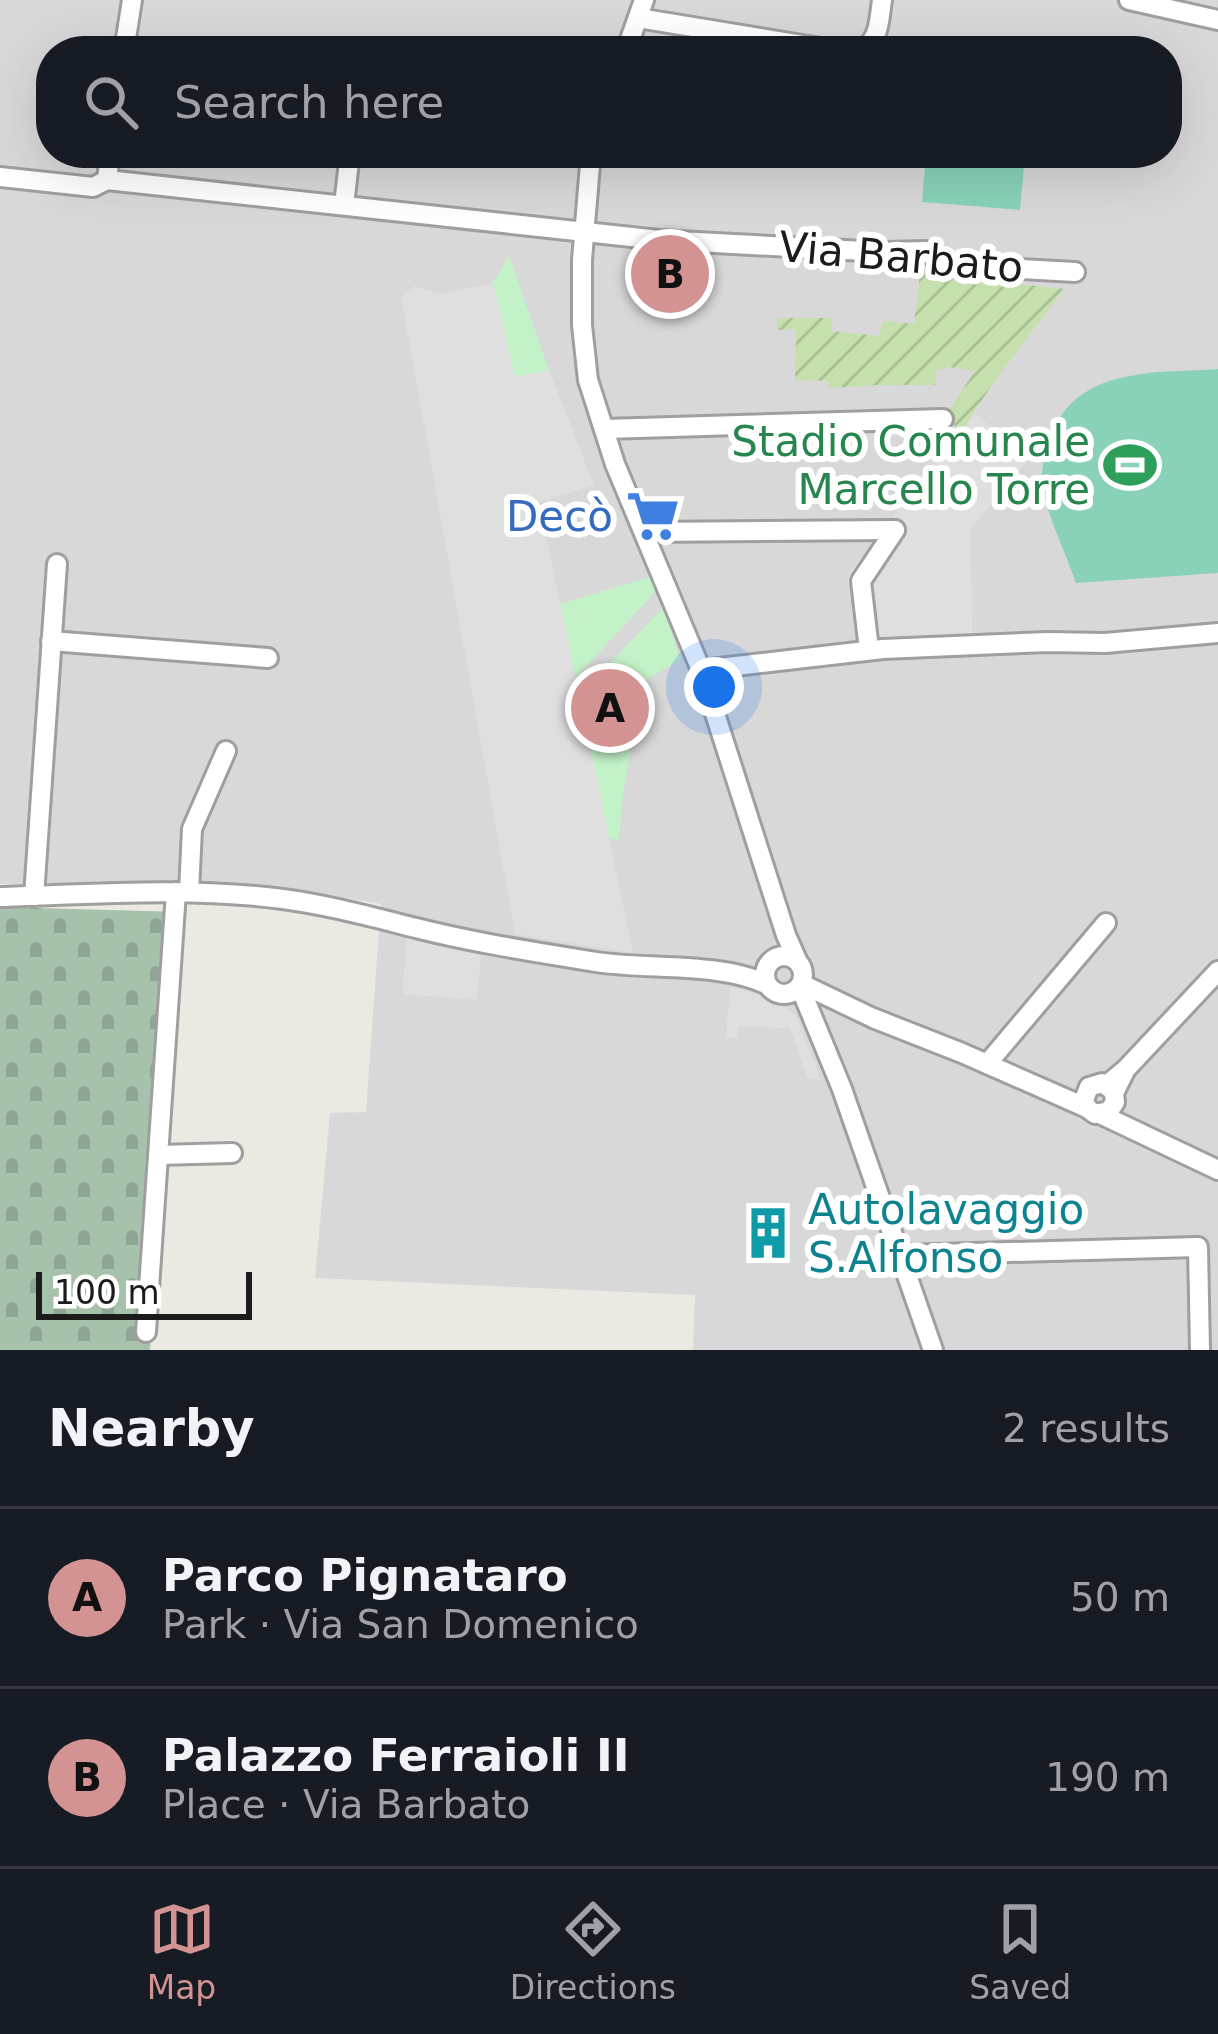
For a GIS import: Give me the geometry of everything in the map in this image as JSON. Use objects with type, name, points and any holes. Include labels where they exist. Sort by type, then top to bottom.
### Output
[{"type":"street","points":[[127,36],[132,0]]},
{"type":"street","points":[[876,36],[882,0]]},
{"type":"street","points":[[1130,0],[1210,13]]},
{"type":"street","points":[[641,9],[768,36]]},
{"type":"street","points":[[107,180],[108,168]]},
{"type":"street","points":[[344,205],[348,168]]},
{"type":"street","points":[[590,168],[582,325],[588,380],[615,464],[701,670],[786,935],[787,975],[842,1089],[933,1350]]},
{"type":"street","name":"Via Barbato","points":[[0,177],[93,187],[107,180],[659,240],[926,251],[944,265],[1075,272]]},
{"type":"street","points":[[604,430],[943,419]]},
{"type":"street","points":[[645,532],[895,530],[861,581],[869,650]]},
{"type":"street","points":[[34,896],[57,563]]},
{"type":"street","points":[[701,670],[869,650],[1105,643],[1218,633]]},
{"type":"street","points":[[52,641],[268,658]]},
{"type":"street","points":[[146,1331],[183,892],[192,829],[226,751]]},
{"type":"street","points":[[0,897],[183,892],[289,900],[461,938],[631,967],[787,975],[873,1018],[1066,1098],[1104,1103],[1218,1170]]},
{"type":"street","points":[[987,1064],[1106,923]]},
{"type":"street","points":[[1104,1103],[1126,1069],[1218,971]]},
{"type":"street","points":[[158,1155],[232,1153]]},
{"type":"street","points":[[900,1255],[1198,1247],[1200,1350]]},
{"type":"shaded area","points":[[0,0],[1218,0],[1218,1350],[693,1350],[695,1295],[315,1278],[330,1113],[366,1112],[381,904],[279,886],[0,884]]},
{"type":"shaded area","points":[[493,283],[515,377],[549,370],[594,485],[539,502],[633,953],[515,934],[401,296],[415,286],[440,294]]},
{"type":"shaded area","points":[[975,414],[1030,458],[971,528],[972,638],[857,641],[847,575]]},
{"type":"shaded area","points":[[407,938],[481,955],[477,1000],[402,994]]},
{"type":"shaded area","points":[[730,987],[762,995],[795,1014],[821,1080],[808,1078],[790,1028],[739,1026],[736,1038],[726,1038]]},
{"type":"green space","points":[[925,168],[1024,168],[1020,210],[922,202]]},
{"type":"green space","points":[[509,256],[549,370],[515,378],[493,283]]},
{"type":"green space","points":[[920,273],[1064,289],[962,430],[943,419],[975,371],[949,367],[936,371],[935,385],[830,388],[826,381],[795,380],[796,329],[777,330],[778,318],[832,318],[832,331],[879,336],[883,321],[914,324]]},
{"type":"green space","name":"Stadio Comunale Marcello Torre","points":[[1218,369],[1218,573],[1076,583],[1047,506],[1042,478],[1047,447],[1066,410],[1082,394],[1124,377]]},
{"type":"green space","points":[[653,576],[658,589],[577,676],[582,692],[664,607],[680,660],[642,682],[619,840],[609,838],[560,604]]},
{"type":"green space","points":[[0,907],[184,912],[150,1350],[0,1350]]},
{"type":"place","name":"Palazzo Ferraioli II","points":[[670,274]]},
{"type":"place","name":"Stadio Comunale Marcello Torre","points":[[1130,465]]},
{"type":"place","name":"Decò","points":[[653,516]]},
{"type":"place","name":"Parco Pignataro","points":[[610,708]]},
{"type":"place","name":"Autolavaggio S.Alfonso","points":[[768,1233]]}]
